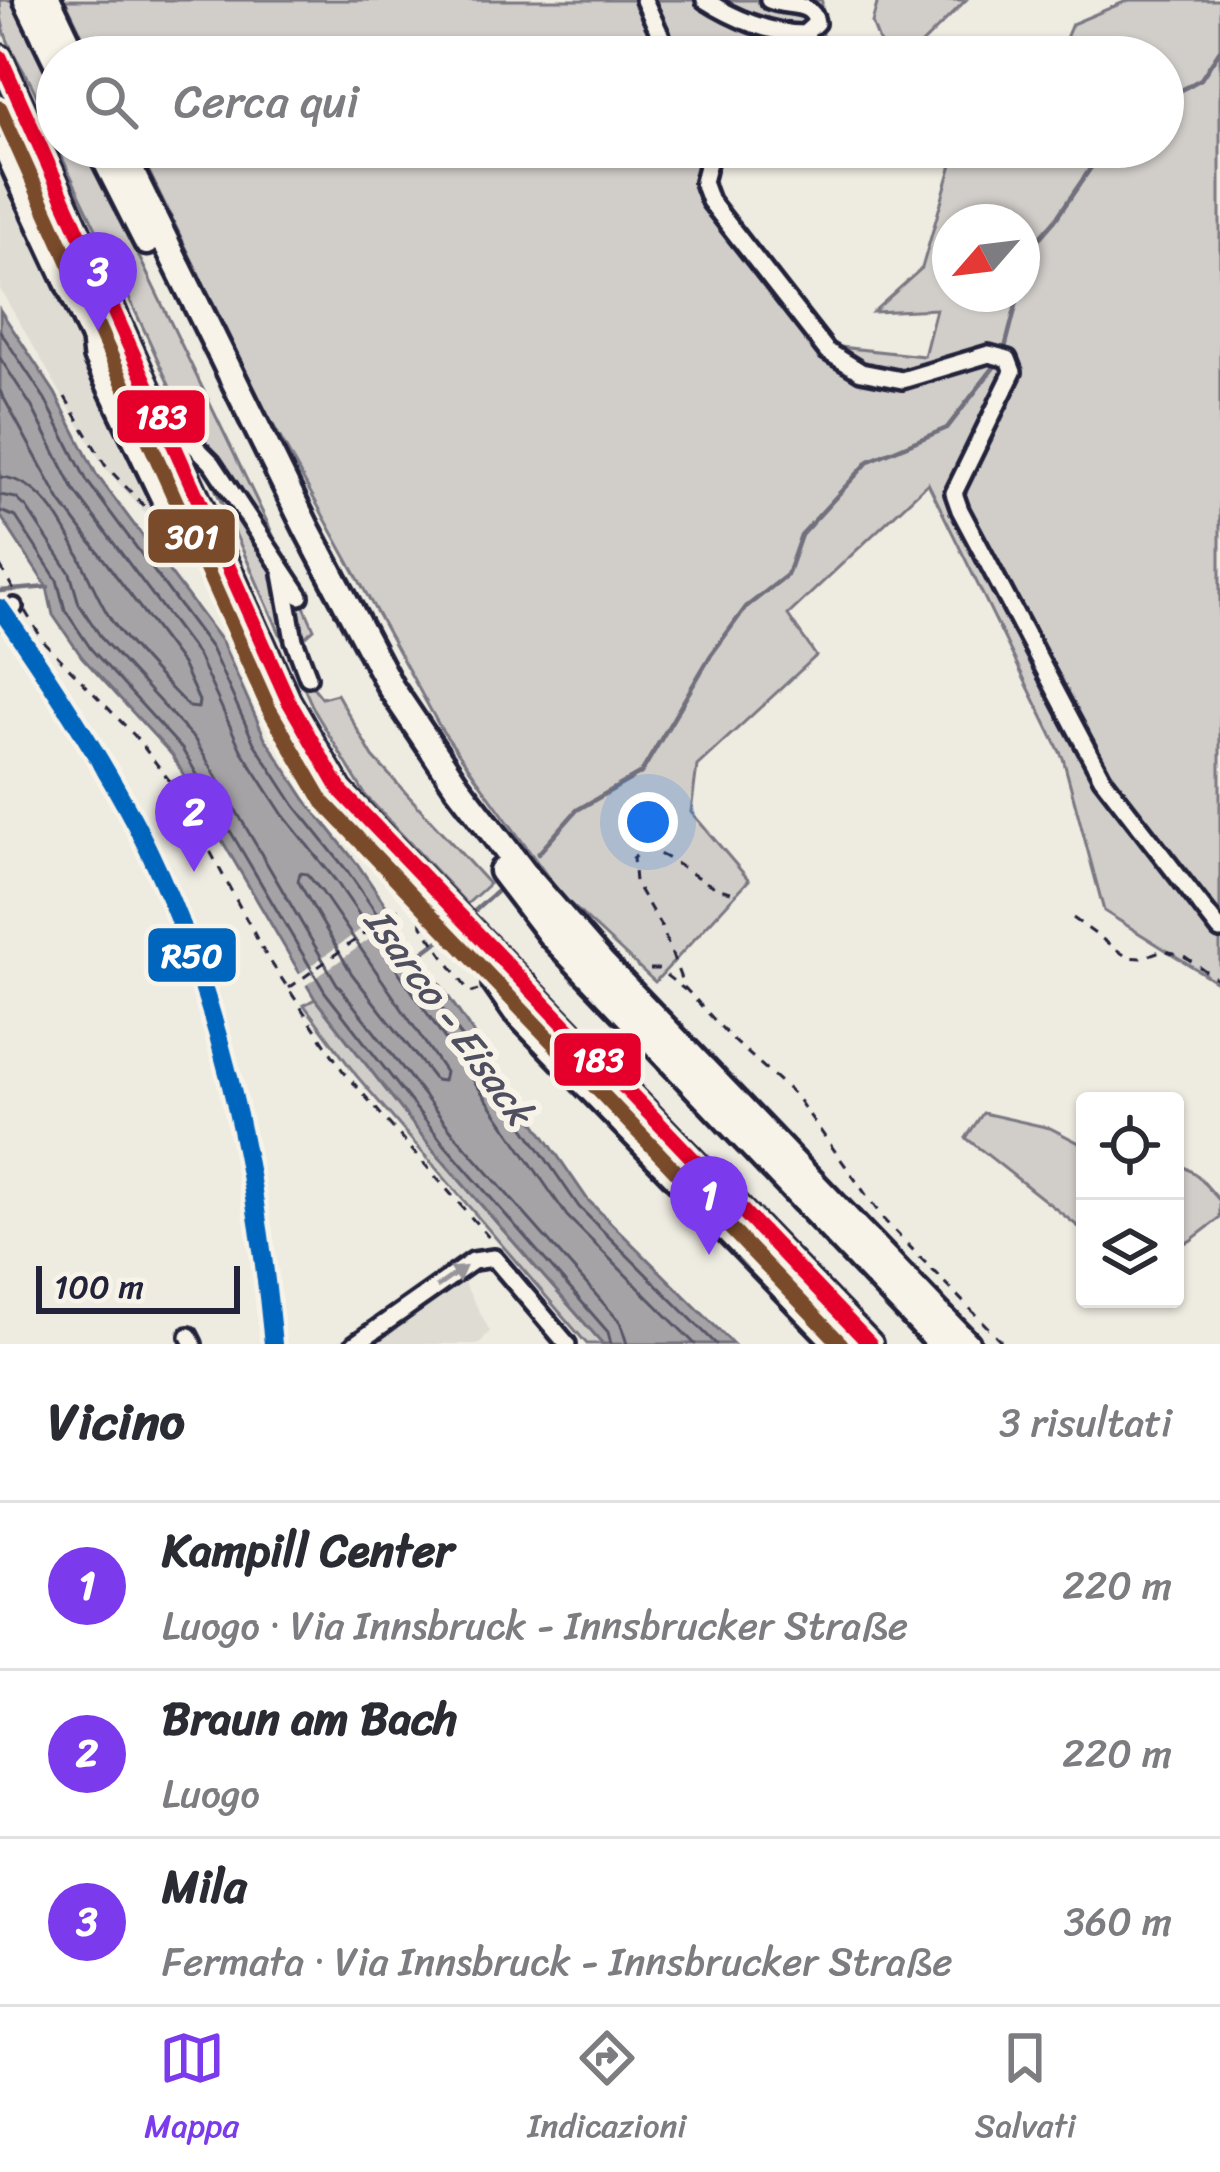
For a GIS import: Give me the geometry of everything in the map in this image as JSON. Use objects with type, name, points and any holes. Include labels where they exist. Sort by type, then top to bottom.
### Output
[{"type":"highway","points":[[27,0],[44,36]]},
{"type":"highway","points":[[47,0],[65,36]]},
{"type":"highway","points":[[110,168],[380,699],[463,822],[551,934],[940,1344]]},
{"type":"highway","points":[[129,168],[317,549],[391,688],[457,786],[601,962],[967,1344]]},
{"type":"main road","points":[[0,57],[36,138]]},
{"type":"main road","points":[[49,168],[312,745],[340,790],[870,1344]]},
{"type":"street","points":[[644,0],[661,36]]},
{"type":"street","points":[[705,0],[782,34],[803,34],[815,23],[806,5],[769,0]]},
{"type":"street","points":[[0,146],[91,340],[92,358],[170,520],[163,528]]},
{"type":"street","points":[[707,168],[703,182],[710,201],[827,351],[861,372],[902,380],[989,354],[1008,359],[1013,372],[954,493],[959,510],[1102,778],[1220,930]]},
{"type":"street","points":[[21,193],[54,179]]},
{"type":"street","points":[[172,438],[184,434],[212,463],[300,596]]},
{"type":"street","points":[[281,572],[294,640],[308,677]]},
{"type":"street","points":[[0,620],[14,607]]},
{"type":"street","points":[[500,962],[490,984],[512,1014],[832,1344]]},
{"type":"street","points":[[740,1248],[759,1229]]},
{"type":"street","points":[[355,1344],[473,1261],[494,1258],[566,1344]]},
{"type":"path","points":[[65,397],[105,465],[226,598]]},
{"type":"path","points":[[35,629],[135,736],[179,793],[287,989],[344,1071],[492,1238],[494,1258]]},
{"type":"path","points":[[730,892],[710,888],[655,851],[644,849],[633,858],[635,882],[662,928],[678,976],[692,995],[731,1038],[795,1095],[884,1220],[1004,1344]]},
{"type":"path","points":[[410,888],[421,904],[422,926],[470,993],[490,984]]},
{"type":"path","points":[[287,989],[416,896]]},
{"type":"path","points":[[1073,918],[1127,957],[1141,958],[1163,950],[1184,956],[1220,981]]},
{"type":"path","points":[[650,969],[658,969],[692,995]]},
{"type":"shaded area","points":[[0,0],[15,0],[36,44],[36,95],[9,43]]},
{"type":"shaded area","points":[[65,0],[822,0],[822,36],[83,36]]},
{"type":"shaded area","points":[[878,0],[966,0],[930,36],[877,36],[872,23]]},
{"type":"shaded area","points":[[1129,0],[1220,0],[1220,984],[1104,911],[1063,758],[928,483],[788,615],[816,656],[697,766],[691,812],[749,880],[655,982],[560,894],[441,729],[265,410],[147,168],[712,168],[714,193],[830,346],[924,356],[935,312],[1040,312],[1040,204],[941,204],[951,168],[1184,168],[1184,36],[1067,36],[1072,24]]},
{"type":"shaded area","points":[[0,75],[107,333],[140,392],[233,600],[226,601],[206,582],[104,467],[0,289]]},
{"type":"shaded area","points":[[67,168],[96,168],[268,524],[314,629],[294,647],[309,682],[322,698],[337,694],[373,757],[489,884],[467,904],[366,796],[314,710]]},
{"type":"shaded area","points":[[932,233],[932,309],[873,312],[922,268]]},
{"type":"shaded area","points":[[315,999],[434,1151],[603,1344],[587,1344],[356,1075],[304,1005]]},
{"type":"shaded area","points":[[983,1113],[1050,1128],[1076,1141],[1076,1225],[966,1138]]},
{"type":"shaded area","points":[[1184,1167],[1220,1201],[1220,1218],[1184,1243]]},
{"type":"shaded area","points":[[453,1263],[490,1331],[479,1344],[335,1344]]},
{"type":"water","name":"Isarco - Eisack","points":[[0,310],[55,393],[96,474],[222,642],[265,738],[305,799],[358,865],[588,1200],[733,1344],[603,1344],[434,1151],[315,999],[172,755],[82,657],[53,615],[47,587],[0,515]]},
{"type":"pier","points":[[393,906],[400,917],[302,988],[295,977]]},
{"type":"waterway","points":[[1184,88],[1201,79],[1220,50]]},
{"type":"waterway","points":[[1040,237],[1091,168]]},
{"type":"waterway","points":[[1004,352],[1014,312]]},
{"type":"waterway","points":[[538,854],[577,810],[641,773],[711,655],[746,607],[787,575],[801,535],[869,461],[947,428],[998,362]]},
{"type":"waterway","points":[[0,591],[48,587]]},
{"type":"waterway","points":[[469,916],[496,892]]},
{"type":"waterway","name":"Isarco - Eisack","points":[[417,957],[456,928]]},
{"type":"transit line","name":"183","points":[[0,57],[36,137]]},
{"type":"transit line","name":"301","points":[[0,108],[269,709],[323,802],[841,1344]]},
{"type":"transit line","name":"183","points":[[50,168],[288,700],[340,790],[870,1344]]},
{"type":"transit line","name":"R50","points":[[0,608],[121,797],[190,949],[244,1144],[273,1344]]},
{"type":"place","name":"Mila","points":[[98,331]]},
{"type":"place","name":"Braun am Bach","points":[[194,872]]},
{"type":"place","name":"Kampill Center","points":[[709,1255]]}]
